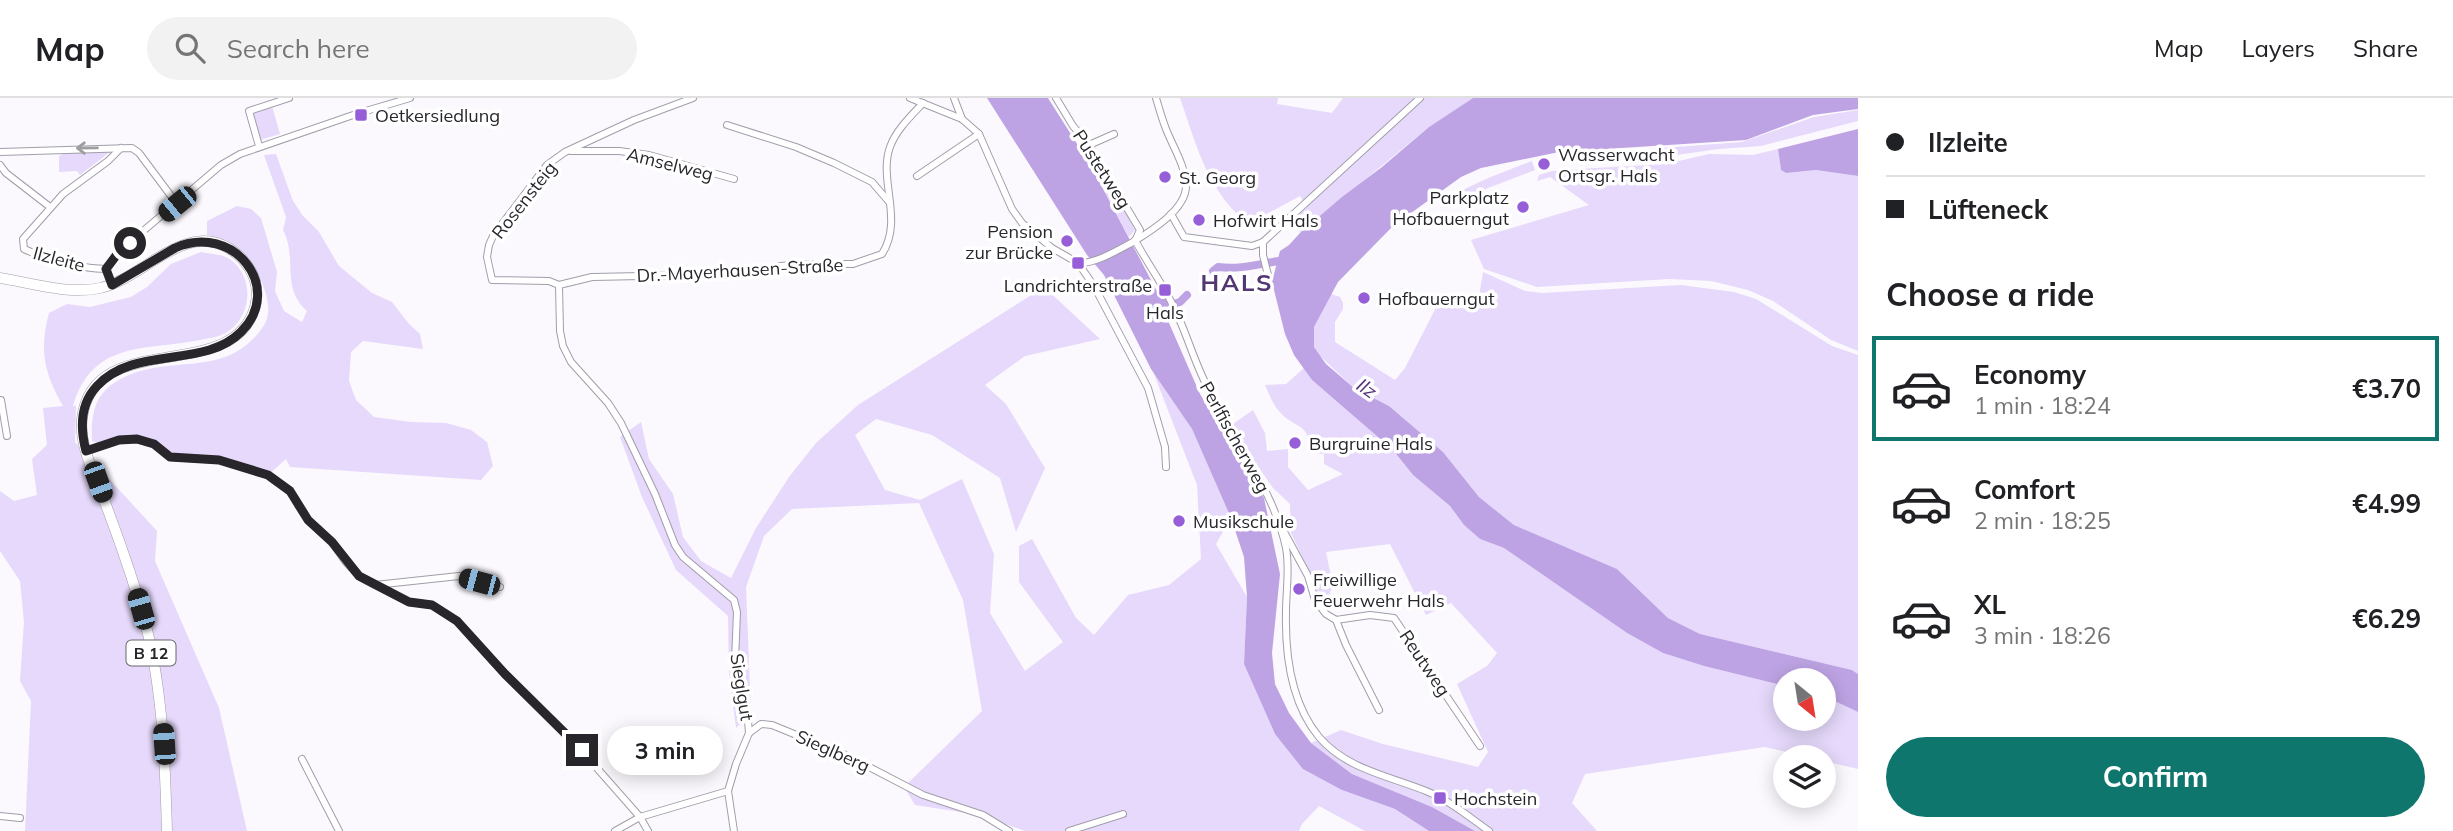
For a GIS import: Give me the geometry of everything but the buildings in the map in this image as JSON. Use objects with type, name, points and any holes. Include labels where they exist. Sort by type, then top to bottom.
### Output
[{"type":"main road","name":"B 12","points":[[0,278],[86,290],[112,285],[175,248],[203,240],[221,243],[242,259],[254,277],[257,295],[253,314],[233,339],[202,351],[127,366],[112,373],[89,396],[83,412],[81,430],[86,451],[126,559],[147,628],[163,728],[167,831]]},
{"type":"street","points":[[259,146],[249,111],[289,98]]},
{"type":"street","points":[[375,98],[377,107]]},
{"type":"street","name":"Ilzleite","points":[[106,269],[118,253],[221,165],[259,146],[410,98]]},
{"type":"street","name":"Rosensteig","points":[[559,285],[549,281],[496,282],[490,277],[487,257],[494,236],[548,164],[565,152],[654,111],[692,98]]},
{"type":"street","points":[[910,98],[962,119],[979,134],[1012,209],[1022,223],[1052,248],[1078,263],[1103,300],[1147,388],[1165,447],[1166,467]]},
{"type":"street","points":[[954,98],[962,119]]},
{"type":"street","name":"Pustetweg","points":[[1056,98],[1073,126],[1089,145],[1140,230],[1135,240]]},
{"type":"street","points":[[1078,263],[1088,263],[1164,223],[1186,186],[1177,150],[1167,131],[1156,98]]},
{"type":"street","points":[[1171,214],[1184,237],[1252,246],[1262,242],[1420,98]]},
{"type":"street","name":"Dr.-Mayerhausen-Straße","points":[[559,285],[592,277],[742,274],[801,264],[853,264],[882,254],[888,245],[892,226],[888,172],[891,146],[922,103]]},
{"type":"street","points":[[727,125],[796,147],[834,163],[872,182],[890,203]]},
{"type":"street","points":[[917,176],[979,134]]},
{"type":"street","points":[[1089,145],[1114,134]]},
{"type":"street","name":"Ilzleite","points":[[106,269],[68,264],[24,249],[23,239],[50,206],[121,148]]},
{"type":"street","points":[[0,152],[132,148],[139,153],[177,204]]},
{"type":"street","name":"Amselweg","points":[[565,152],[619,151],[649,155],[734,180]]},
{"type":"street","points":[[0,165],[6,173],[50,206]]},
{"type":"street","name":"Perlfischerweg","points":[[1135,240],[1169,298],[1209,391],[1263,484],[1280,525],[1288,566],[1286,612],[1289,666],[1298,699],[1317,735],[1343,758],[1364,769],[1428,792],[1489,831]]},
{"type":"street","points":[[1262,242],[1267,271]]},
{"type":"street","name":"Ilzleite","points":[[106,269],[112,285]]},
{"type":"street","name":"Sieglgut","points":[[559,285],[560,331],[563,346],[571,362],[608,403],[621,423],[683,557],[734,600],[737,612],[736,661],[747,709],[749,733]]},
{"type":"street","points":[[1,400],[2,417],[8,436]]},
{"type":"street","points":[[86,451],[119,440],[137,439],[154,444],[170,457],[219,460],[268,475],[290,491],[308,520],[332,542],[359,576],[409,602],[432,605],[457,621],[505,674],[582,750],[640,817],[648,831]]},
{"type":"street","points":[[1280,525],[1296,551],[1315,600],[1326,614],[1336,620],[1379,710]]},
{"type":"street","points":[[376,585],[459,576],[500,587]]},
{"type":"street","name":"Reutweg","points":[[1336,620],[1370,615],[1394,618],[1480,746]]},
{"type":"street","name":"Sieglberg","points":[[749,733],[761,724],[772,724],[848,756],[923,795],[982,815],[1009,831]]},
{"type":"street","points":[[734,831],[728,791],[749,733]]},
{"type":"street","points":[[302,759],[339,831]]},
{"type":"street","points":[[615,831],[640,817],[728,791]]},
{"type":"street","points":[[1069,831],[1123,814]]},
{"type":"street","points":[[0,816],[20,818]]},
{"type":"shaded area","points":[[987,98],[1048,98],[1091,166],[1161,299],[1169,299],[1175,311],[1170,315],[1169,323],[1200,394],[1264,498],[1280,574],[1272,653],[1275,684],[1289,713],[1311,743],[1352,774],[1432,807],[1475,831],[1429,831],[1395,809],[1342,790],[1303,769],[1275,734],[1244,664],[1247,597],[1244,557],[1231,518],[1192,429],[1151,369],[1104,275],[1087,255]]},
{"type":"shaded area","points":[[1180,98],[1278,98],[1277,104],[1332,113],[1343,98],[1473,98],[1429,127],[1300,233],[1296,217],[1307,207],[1300,196],[1248,224],[1234,211],[1222,197],[1205,167]]},
{"type":"shaded area","points":[[1473,98],[1858,98],[1858,109],[1813,115],[1746,140],[1559,152],[1481,168],[1461,177],[1393,226],[1338,282],[1314,327],[1314,347],[1326,364],[1354,388],[1389,406],[1443,452],[1479,497],[1514,525],[1617,569],[1668,618],[1700,634],[1852,670],[1858,674],[1858,712],[1836,702],[1836,668],[1773,668],[1773,683],[1663,653],[1627,633],[1504,548],[1480,539],[1464,525],[1450,506],[1413,475],[1393,450],[1312,380],[1294,355],[1285,334],[1272,282],[1280,251],[1429,127]]},
{"type":"shaded area","points":[[272,106],[280,134],[260,140],[252,112]]},
{"type":"shaded area","points":[[1858,110],[1858,121],[1761,146],[1634,161],[1625,158],[1616,162],[1572,163],[1570,155],[1742,142],[1814,117]]},
{"type":"shaded area","points":[[1858,129],[1858,176],[1816,170],[1786,173],[1781,170],[1778,149]]},
{"type":"shaded area","points":[[1778,149],[1781,170],[1786,173],[1816,170],[1858,176],[1858,351],[1831,340],[1773,301],[1748,290],[1711,281],[1669,279],[1537,287],[1484,269],[1471,240],[1589,205],[1550,177],[1537,181],[1539,175],[1552,171],[1666,164],[1709,154],[1753,155]]},
{"type":"shaded area","points":[[110,152],[80,175],[77,171],[59,172],[59,156],[66,153]]},
{"type":"shaded area","points":[[276,154],[293,201],[319,232],[339,266],[372,293],[392,302],[420,334],[423,349],[363,341],[351,352],[349,381],[356,400],[374,417],[446,423],[471,430],[487,442],[493,466],[481,480],[290,467],[286,459],[268,475],[219,460],[170,457],[154,444],[119,440],[98,443],[92,441],[92,424],[98,401],[114,383],[142,371],[228,356],[247,345],[263,327],[268,305],[258,275],[240,250],[207,235],[207,221],[237,206],[251,209],[261,218],[277,272],[275,291],[284,311],[302,322],[307,311],[299,302],[291,282],[289,251],[283,230],[286,217],[264,155]]},
{"type":"shaded area","points":[[1095,154],[1135,230],[1129,237],[1091,166]]},
{"type":"shaded area","points":[[1532,161],[1535,170],[1488,188],[1450,207],[1448,197]]},
{"type":"shaded area","points":[[201,252],[221,255],[238,267],[247,286],[243,314],[230,330],[215,337],[124,352],[94,369],[82,384],[73,406],[76,406],[75,442],[157,531],[155,561],[219,708],[247,831],[25,831],[31,701],[20,681],[24,622],[20,581],[0,551],[0,491],[14,501],[37,495],[32,459],[47,445],[43,408],[63,406],[51,383],[45,361],[44,338],[49,313],[67,304],[90,307],[131,297],[147,287],[171,264]]},
{"type":"shaded area","points":[[1483,272],[1525,291],[1542,293],[1681,285],[1734,292],[1756,299],[1832,346],[1858,355],[1858,674],[1852,670],[1700,634],[1668,618],[1617,569],[1514,525],[1479,497],[1443,452],[1389,406],[1354,388],[1314,347],[1314,327],[1331,294],[1340,297],[1343,309],[1335,322],[1335,342],[1395,380],[1405,368],[1444,292],[1477,308]]},
{"type":"shaded area","points":[[1044,287],[1100,339],[1025,356],[985,385],[1006,404],[1045,468],[1016,532],[1000,478],[932,435],[876,419],[855,435],[885,490],[920,500],[962,479],[994,554],[990,613],[1025,671],[1063,642],[1019,582],[1019,546],[1032,539],[1076,618],[1094,635],[1128,595],[1169,585],[1201,559],[1197,485],[1152,369],[1192,429],[1231,518],[1216,544],[1247,597],[1244,664],[1275,734],[1342,790],[1395,809],[1429,831],[1365,831],[1319,806],[1299,831],[1025,831],[980,815],[915,805],[904,787],[982,711],[963,600],[919,503],[792,509],[764,536],[746,587],[751,714],[736,728],[729,672],[728,616],[676,570],[642,497],[620,437],[641,422],[649,459],[673,494],[683,537],[701,561],[731,578],[756,528],[789,477],[816,443],[858,405]]},
{"type":"shaded area","points":[[1304,368],[1312,380],[1393,450],[1413,475],[1450,506],[1464,525],[1480,539],[1504,548],[1627,633],[1663,653],[1773,683],[1773,732],[1836,732],[1836,702],[1858,712],[1858,769],[1836,764],[1836,745],[1773,745],[1773,749],[1765,747],[1585,774],[1572,803],[1597,831],[1475,831],[1432,807],[1352,774],[1311,743],[1341,730],[1383,744],[1478,767],[1488,752],[1457,684],[1487,666],[1497,653],[1451,603],[1426,615],[1390,544],[1326,552],[1333,586],[1330,592],[1331,608],[1319,603],[1308,569],[1291,533],[1290,504],[1273,488],[1230,426],[1253,410],[1265,433],[1267,451],[1288,449],[1288,467],[1308,490],[1343,474],[1324,464],[1324,454],[1308,452],[1306,433],[1279,411],[1265,385],[1286,384]]},
{"type":"waterway","points":[[1213,271],[1218,267],[1244,267],[1286,260]]},
{"type":"waterway","points":[[1165,307],[1180,302],[1187,295]]},
{"type":"place","name":"Oetkersiedlung","points":[[361,115]]},
{"type":"place","name":"Wasserwacht Ortsgr. Hals","points":[[1544,164]]},
{"type":"place","name":"St. Georg","points":[[1165,177]]},
{"type":"place","name":"Parkplatz Hofbauerngut","points":[[1523,207]]},
{"type":"place","name":"Hofwirt Hals","points":[[1199,220]]},
{"type":"place","name":"Pension zur Brücke","points":[[1067,241]]},
{"type":"place","name":"Landrichterstraße","points":[[1078,263]]},
{"type":"place","name":"Hals","points":[[1165,290]]},
{"type":"place","name":"Hofbauerngut","points":[[1364,298]]},
{"type":"place","name":"Burgruine Hals","points":[[1295,443]]},
{"type":"place","name":"Musikschule","points":[[1179,521]]},
{"type":"place","name":"Freiwillige Feuerwehr Hals","points":[[1299,589]]},
{"type":"place","name":"Hochstein","points":[[1440,798]]},
{"type":"district","name":"HALS","points":[[1237,282]]},
{"type":"route","points":[[130,243],[106,269],[112,285],[175,248],[203,240],[221,243],[248,265],[257,286],[257,302],[249,322],[233,339],[202,351],[157,358],[121,368],[94,388],[83,412],[81,430],[86,451],[119,440],[137,439],[154,444],[170,457],[219,460],[268,475],[290,491],[308,520],[332,542],[359,576],[409,602],[432,605],[457,621],[505,674],[582,750]]},
{"type":"water label","name":"Ilz","points":[[1367,388]]}]
